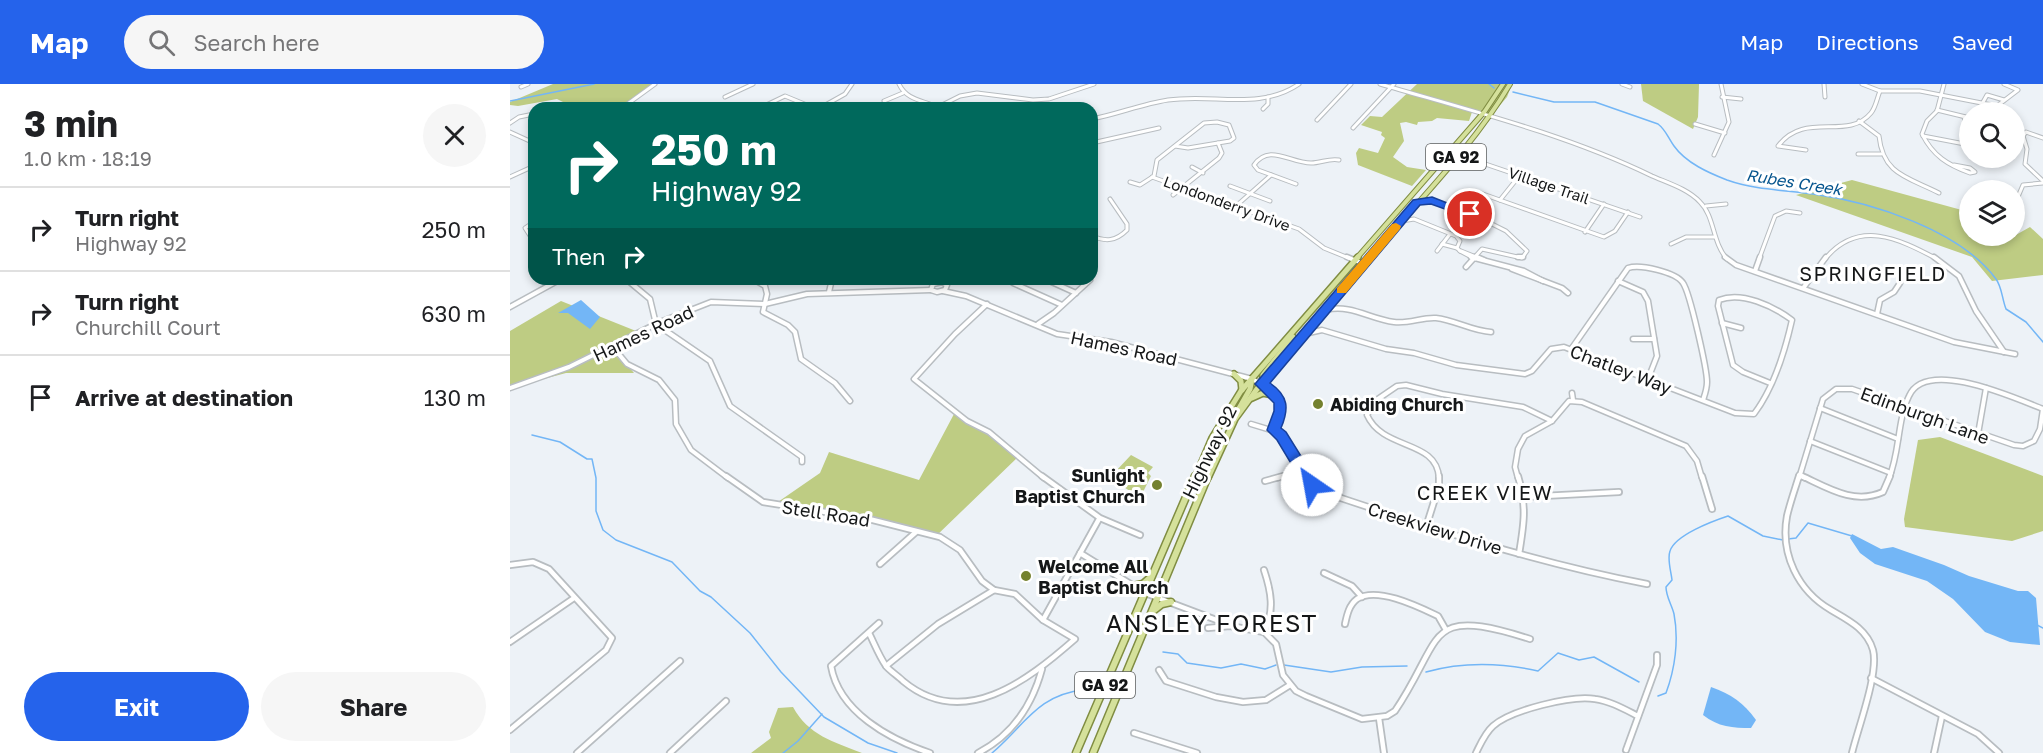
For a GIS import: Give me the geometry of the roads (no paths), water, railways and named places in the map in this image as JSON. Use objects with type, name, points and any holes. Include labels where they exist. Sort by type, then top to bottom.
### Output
[{"type":"main road","name":"Highway 92","points":[[1076,753],[1216,429],[1241,391],[1478,119],[1503,84]]},
{"type":"main road","name":"Highway 92","points":[[1093,753],[1228,431],[1248,400],[1490,116],[1510,84]]},
{"type":"main road","points":[[1262,384],[1263,375],[1290,341],[1297,327]]},
{"type":"main road","points":[[1241,391],[1241,381],[1238,375],[1257,374]]},
{"type":"main road","points":[[1228,431],[1232,413],[1251,388],[1252,380]]},
{"type":"main road","points":[[1248,400],[1263,393],[1277,396]]},
{"type":"main road","points":[[1133,586],[1143,584],[1152,577]]},
{"type":"main road","points":[[1150,615],[1158,606],[1170,602]]},
{"type":"main road","points":[[1081,753],[1083,735]]},
{"type":"street","points":[[521,87],[528,84]]},
{"type":"street","points":[[630,102],[655,84]]},
{"type":"street","points":[[725,97],[753,84]]},
{"type":"street","points":[[831,102],[845,94],[852,84]]},
{"type":"street","points":[[899,84],[903,93],[923,102]]},
{"type":"street","points":[[949,102],[974,93],[1024,100],[1051,100],[1068,96],[1094,84]]},
{"type":"street","points":[[1098,118],[1170,100],[1220,101],[1268,97],[1286,93],[1299,84]]},
{"type":"street","points":[[1317,120],[1351,84]]},
{"type":"street","points":[[1380,84],[1393,85],[1573,142]]},
{"type":"street","points":[[1622,84],[1630,87]]},
{"type":"street","points":[[1714,155],[1729,117],[1722,97],[1721,84]]},
{"type":"street","points":[[1824,84],[1825,97]]},
{"type":"street","points":[[1862,84],[1880,91]]},
{"type":"street","points":[[1944,84],[1937,110],[1922,131],[1922,136],[1929,151],[1942,160],[1970,173],[1975,172],[1970,168],[1954,165]]},
{"type":"street","points":[[1983,102],[1987,95],[2004,101],[2018,90],[2004,84]]},
{"type":"street","points":[[1353,128],[1393,85]]},
{"type":"street","points":[[1806,150],[1778,146],[1783,135],[1790,130],[1836,127],[1859,121],[1872,112],[1880,91],[1887,87],[1899,86],[1975,102]]},
{"type":"street","points":[[884,101],[903,93]]},
{"type":"street","points":[[772,102],[785,96],[800,102]]},
{"type":"street","points":[[1263,109],[1268,104],[1268,97]]},
{"type":"street","points":[[1722,97],[1741,99]]},
{"type":"street","points":[[1471,110],[1478,119]]},
{"type":"street","points":[[1937,110],[1959,116]]},
{"type":"street","points":[[1494,111],[1502,119]]},
{"type":"street","points":[[510,123],[519,117],[528,115]]},
{"type":"street","points":[[1490,116],[1615,158],[1691,194],[1706,206],[1720,254],[1725,259],[1954,342],[2014,354]]},
{"type":"street","points":[[1130,182],[1140,185],[1152,177],[1156,162],[1175,146],[1204,123],[1213,121],[1229,125],[1232,131],[1233,140],[1188,148],[1175,146]]},
{"type":"street","points":[[1859,121],[1879,136],[1881,154],[1892,169],[1939,194]]},
{"type":"street","points":[[1695,124],[1725,132]]},
{"type":"street","points":[[1098,142],[1159,128]]},
{"type":"street","points":[[510,132],[528,140]]},
{"type":"street","points":[[2043,138],[2031,132],[2026,132],[2023,136],[2027,149],[2024,159],[2033,173],[2043,182]]},
{"type":"street","points":[[1922,136],[1959,143]]},
{"type":"street","points":[[1173,195],[1185,188],[1221,155],[1218,143]]},
{"type":"street","points":[[1296,184],[1255,168],[1255,161],[1262,156],[1272,154],[1310,163],[1331,157]]},
{"type":"street","points":[[1320,154],[1339,160]]},
{"type":"street","name":"Village Trail","points":[[1458,154],[1640,217]]},
{"type":"street","points":[[1858,154],[1881,154]]},
{"type":"street","points":[[1192,167],[1203,172]]},
{"type":"street","points":[[510,177],[528,169]]},
{"type":"street","points":[[1236,206],[1271,175]]},
{"type":"street","points":[[1500,200],[1520,175]]},
{"type":"street","name":"Londonderry Drive","points":[[1152,177],[1299,229],[1322,246],[1364,264]]},
{"type":"street","points":[[2025,185],[2043,182]]},
{"type":"street","points":[[1230,186],[1270,201]]},
{"type":"street","points":[[1426,191],[1432,200]]},
{"type":"street","points":[[1480,193],[1604,237],[1611,236],[1628,212]]},
{"type":"street","points":[[1098,238],[1110,241],[1119,238],[1127,230],[1127,224],[1110,199]]},
{"type":"street","points":[[1417,202],[1432,200],[1486,221],[1506,231],[1527,251],[1522,258],[1479,249],[1466,267]]},
{"type":"street","points":[[1586,232],[1604,204]]},
{"type":"street","points":[[1706,206],[1726,204]]},
{"type":"street","points":[[1755,271],[1775,216],[1786,211],[1800,213]]},
{"type":"street","points":[[1409,212],[1414,219],[1450,234],[1460,241],[1458,250]]},
{"type":"street","points":[[1399,223],[1414,219]]},
{"type":"street","points":[[1804,287],[1824,259],[1846,238],[1859,233],[1884,237],[1934,257],[1953,270],[1962,281],[1973,306],[2004,352]]},
{"type":"street","points":[[1437,251],[1450,234]]},
{"type":"street","points":[[1671,244],[1678,238],[1690,236],[1714,237]]},
{"type":"street","points":[[1442,244],[1562,288],[1568,293]]},
{"type":"street","points":[[1572,348],[1618,281],[1633,265],[1669,274],[1683,282],[1689,299],[1707,381],[1703,400]]},
{"type":"street","points":[[1618,281],[1637,288],[1646,296],[1657,356],[1648,379]]},
{"type":"street","points":[[1877,314],[1880,300],[1900,287],[1900,283]]},
{"type":"street","points":[[510,307],[550,285]]},
{"type":"street","points":[[634,285],[649,296],[654,304],[656,324],[710,361],[730,406],[802,457],[802,462]]},
{"type":"street","points":[[763,285],[766,294],[763,312],[792,328],[797,334],[798,352],[802,361],[843,387],[850,401]]},
{"type":"street","points":[[829,292],[831,285]]},
{"type":"street","points":[[932,287],[940,285]]},
{"type":"street","points":[[932,287],[943,291],[944,285]]},
{"type":"street","name":"Hames Road","points":[[946,285],[956,292],[1065,336],[1111,342],[1238,375],[1262,384]]},
{"type":"street","points":[[1017,285],[1062,305]]},
{"type":"street","points":[[1058,285],[1076,293]]},
{"type":"street","points":[[1038,324],[1085,285]]},
{"type":"street","name":"Hames Road","points":[[510,388],[569,367],[656,324],[711,302],[763,304],[829,292],[923,290],[932,287]]},
{"type":"street","name":"Hames Road","points":[[943,291],[956,292]]},
{"type":"street","name":"Chatley Way","points":[[1322,330],[1386,349],[1414,353],[1456,365],[1525,374],[1532,371],[1551,349],[1561,346],[1572,348],[1736,413],[1754,414],[1770,383],[1791,331],[1792,320],[1770,309],[1729,296],[1719,300],[1722,323],[1733,365],[1743,372],[1770,383]]},
{"type":"street","points":[[1334,300],[1337,308]]},
{"type":"street","points":[[987,304],[955,334],[914,379],[943,404],[967,421],[989,432],[1044,478],[1100,518],[1140,535]]},
{"type":"street","points":[[1324,311],[1337,308],[1360,310],[1393,322],[1403,323],[1436,318],[1491,332]]},
{"type":"street","points":[[1304,335],[1322,330],[1318,326],[1318,318]]},
{"type":"street","points":[[1722,323],[1741,328]]},
{"type":"street","points":[[1633,339],[1654,339]]},
{"type":"street","name":"Stell Road","points":[[613,347],[627,364],[659,380],[672,394],[675,399],[676,424],[691,450],[753,497],[763,502],[822,510],[917,531],[940,537],[954,545],[975,574],[994,590],[1015,594],[1043,620],[1075,639],[1042,668]]},
{"type":"street","points":[[1799,475],[1845,494],[1868,498],[1883,492],[1891,473],[1909,394],[1915,387],[1926,382],[1953,379],[1986,388],[2043,409]]},
{"type":"street","points":[[1251,424],[1274,430],[1281,411],[1277,396],[1262,384]]},
{"type":"street","points":[[1426,527],[1439,486],[1438,466],[1424,452],[1389,438],[1372,426],[1367,415],[1374,401],[1396,386],[1412,385],[1438,394],[1523,407],[1552,421]]},
{"type":"street","name":"Edinburgh Lane","points":[[1852,753],[1875,664],[1870,641],[1853,621],[1820,603],[1801,586],[1789,551],[1785,527],[1786,516],[1823,399],[1830,391],[1852,388],[2013,445],[2034,443],[2038,438],[2043,409]]},
{"type":"street","points":[[1978,434],[1986,388]]},
{"type":"street","points":[[1572,393],[1573,400]]},
{"type":"street","points":[[1519,554],[1526,514],[1524,497],[1515,466],[1520,442],[1531,432],[1552,421],[1564,404],[1573,400],[1686,446],[1697,461],[1712,509]]},
{"type":"street","points":[[1820,408],[1898,439]]},
{"type":"street","name":"Creekview Drive","points":[[1274,430],[1281,436],[1317,490],[1426,527],[1557,566],[1647,584]]},
{"type":"street","points":[[1810,441],[1891,473]]},
{"type":"street","points":[[1265,481],[1303,471]]},
{"type":"street","points":[[1524,497],[1619,492]]},
{"type":"street","points":[[1043,620],[1100,518]]},
{"type":"street","points":[[880,564],[917,531]]},
{"type":"street","points":[[1080,553],[1145,593],[1230,626],[1264,632],[1276,644],[1283,675],[1290,685],[1306,696],[1362,719],[1379,718],[1395,711],[1433,641],[1446,630],[1456,627],[1483,626],[1530,639]]},
{"type":"street","points":[[510,565],[533,561],[543,564],[554,573],[609,635],[610,642],[601,655],[510,730]]},
{"type":"street","points":[[1264,570],[1270,587],[1272,614],[1264,632]]},
{"type":"street","points":[[1324,573],[1352,586],[1362,597]]},
{"type":"street","points":[[886,666],[938,624],[994,590]]},
{"type":"street","points":[[1346,624],[1346,612],[1350,605],[1362,597],[1376,594],[1438,616],[1446,630]]},
{"type":"street","points":[[510,642],[574,598]]},
{"type":"street","points":[[879,623],[831,666],[833,682],[868,722],[909,747],[930,753]]},
{"type":"street","points":[[1208,628],[1230,626]]},
{"type":"street","points":[[868,633],[886,666],[920,694],[940,702],[960,702],[1000,693],[1042,668]]},
{"type":"street","points":[[1626,750],[1657,664],[1657,655]]},
{"type":"street","points":[[577,753],[680,661]]},
{"type":"street","points":[[978,753],[992,748],[1022,717],[1038,683],[1042,668]]},
{"type":"street","points":[[1159,670],[1166,681],[1238,702],[1253,703],[1266,700],[1290,685]]},
{"type":"street","points":[[1871,678],[1978,734],[1999,753]]},
{"type":"street","points":[[1476,753],[1487,733],[1497,723],[1563,702],[1593,699],[1617,706],[1638,716]]},
{"type":"street","points":[[670,753],[726,701]]},
{"type":"street","points":[[1934,753],[1942,715]]},
{"type":"street","points":[[1379,718],[1384,753]]},
{"type":"street","points":[[1134,733],[1197,753]]},
{"type":"water","points":[[581,300],[600,317],[590,329],[568,313],[558,313]]},
{"type":"water","points":[[1852,534],[1881,549],[1893,547],[1969,576],[2018,591],[2028,591],[2036,598],[2040,645],[2010,642],[1985,632],[1953,599],[1927,581],[1875,564],[1860,553],[1850,538]]},
{"type":"water","points":[[1711,687],[1731,696],[1747,709],[1756,720],[1751,728],[1726,726],[1703,715]]},
{"type":"waterway","name":"Rubes Creek","points":[[510,101],[594,84]]},
{"type":"waterway","name":"Rubes Creek","points":[[1489,84],[1494,88]]},
{"type":"waterway","name":"Rubes Creek","points":[[1513,92],[1554,102],[1595,102],[1658,124],[1685,158],[1705,171],[1727,180],[1759,188],[1836,198],[1887,211],[1913,221],[1960,246],[1980,262],[1998,282],[2006,309],[2026,322],[2043,342]]},
{"type":"waterway","points":[[532,435],[560,442],[587,459],[592,459],[596,478],[596,511],[603,530],[616,540],[672,562],[700,591],[711,597],[750,633],[781,672],[822,714]]},
{"type":"waterway","points":[[1658,696],[1666,693],[1675,654],[1674,614],[1666,587],[1672,580],[1669,558],[1673,545],[1695,529],[1728,516],[1763,536],[1783,540]]},
{"type":"waterway","points":[[1788,539],[1796,538],[1808,523],[1852,536]]},
{"type":"waterway","points":[[2037,625],[2043,628]]},
{"type":"waterway","points":[[1163,652],[1178,654],[1187,663],[1221,668],[1241,664],[1265,669],[1276,665]]},
{"type":"waterway","points":[[1426,672],[1454,666],[1482,665],[1510,666],[1538,671],[1558,653],[1579,660],[1594,657],[1639,682]]},
{"type":"waterway","points":[[1284,665],[1331,672],[1362,667],[1407,666]]},
{"type":"waterway","points":[[992,753],[1043,705],[1068,693],[1084,690]]},
{"type":"waterway","points":[[783,753],[798,741],[822,714]]},
{"type":"waterway","points":[[822,714],[868,743],[897,753]]},
{"type":"place","name":"Abiding Church","points":[[1318,404]]},
{"type":"place","name":"Sunlight Baptist Church","points":[[1157,485]]},
{"type":"place","name":"Welcome All Baptist Church","points":[[1026,576]]},
{"type":"district","name":"SPRINGFIELD","points":[[1873,273]]},
{"type":"district","name":"CREEK VIEW","points":[[1485,492]]},
{"type":"district","name":"ANSLEY FOREST","points":[[1212,622]]}]
